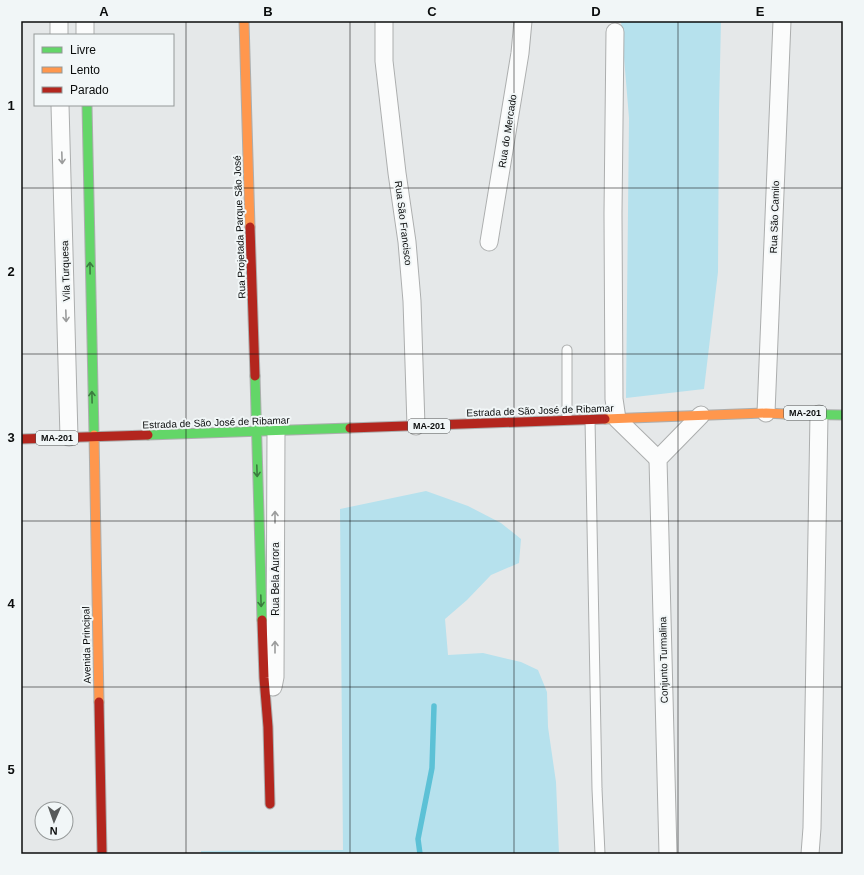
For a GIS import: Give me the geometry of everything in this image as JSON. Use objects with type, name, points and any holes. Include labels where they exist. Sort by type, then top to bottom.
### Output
[{"type":"street","points":[[59,21],[59,34]]},
{"type":"street","points":[[85,21],[85,34]]},
{"type":"street","name":"Rua Projetada Parque São José","points":[[244,21],[256,432]]},
{"type":"street","name":"Rua São Francisco","points":[[384,21],[384,61],[397,173],[407,242],[412,301],[416,426]]},
{"type":"street","name":"Rua do Mercado","points":[[489,242],[520,53],[523,21]]},
{"type":"street","name":"Rua São Camilo","points":[[766,413],[782,21]]},
{"type":"street","points":[[614,32],[614,399],[617,419],[658,463],[701,415]]},
{"type":"street","name":"Vila Turquesa","points":[[60,106],[70,437]]},
{"type":"street","points":[[87,106],[92,436]]},
{"type":"street","points":[[61,129],[87,129]]},
{"type":"street","name":"Estrada de São José de Ribamar","points":[[21,439],[256,432],[766,413],[843,415]]},
{"type":"street","points":[[810,854],[812,820],[819,414]]},
{"type":"street","name":"Rua Bela Aurora","points":[[268,727],[274,677],[276,431]]},
{"type":"street","name":"Rua Bela Aurora","points":[[256,432],[264,678],[268,727],[270,804]]},
{"type":"street","name":"Avenida Principal","points":[[92,436],[102,854]]},
{"type":"street","name":"Conjunto Turmalina","points":[[658,463],[668,854]]},
{"type":"lane","points":[[567,350],[567,420]]},
{"type":"lane","points":[[590,420],[597,789],[600,854]]},
{"type":"shaded area","points":[[621,21],[721,21],[718,272],[704,389],[626,398],[629,118]]},
{"type":"shaded area","points":[[426,491],[468,506],[501,523],[521,539],[519,563],[491,575],[467,600],[445,619],[448,655],[483,653],[521,662],[538,670],[547,692],[548,727],[556,782],[559,854],[201,854],[201,851],[343,850],[340,509]]},
{"type":"waterway","points":[[420,854],[418,839],[432,768],[434,706]]},
{"type":"traffic: fast","points":[[87,106],[94,435]]},
{"type":"traffic: fast","points":[[255,376],[262,620]]},
{"type":"traffic: fast","points":[[785,414],[843,415]]},
{"type":"traffic: fast","points":[[148,435],[350,428]]},
{"type":"traffic: slow","points":[[244,21],[250,227]]},
{"type":"traffic: slow","points":[[605,419],[766,413],[785,414]]},
{"type":"traffic: slow","points":[[94,435],[99,702]]},
{"type":"traffic: jam","points":[[250,227],[255,376]]},
{"type":"traffic: jam","points":[[350,428],[605,419]]},
{"type":"traffic: jam","points":[[21,439],[148,435]]},
{"type":"traffic: jam","points":[[262,620],[264,678],[268,727],[270,804]]},
{"type":"traffic: jam","points":[[99,702],[102,854]]}]
